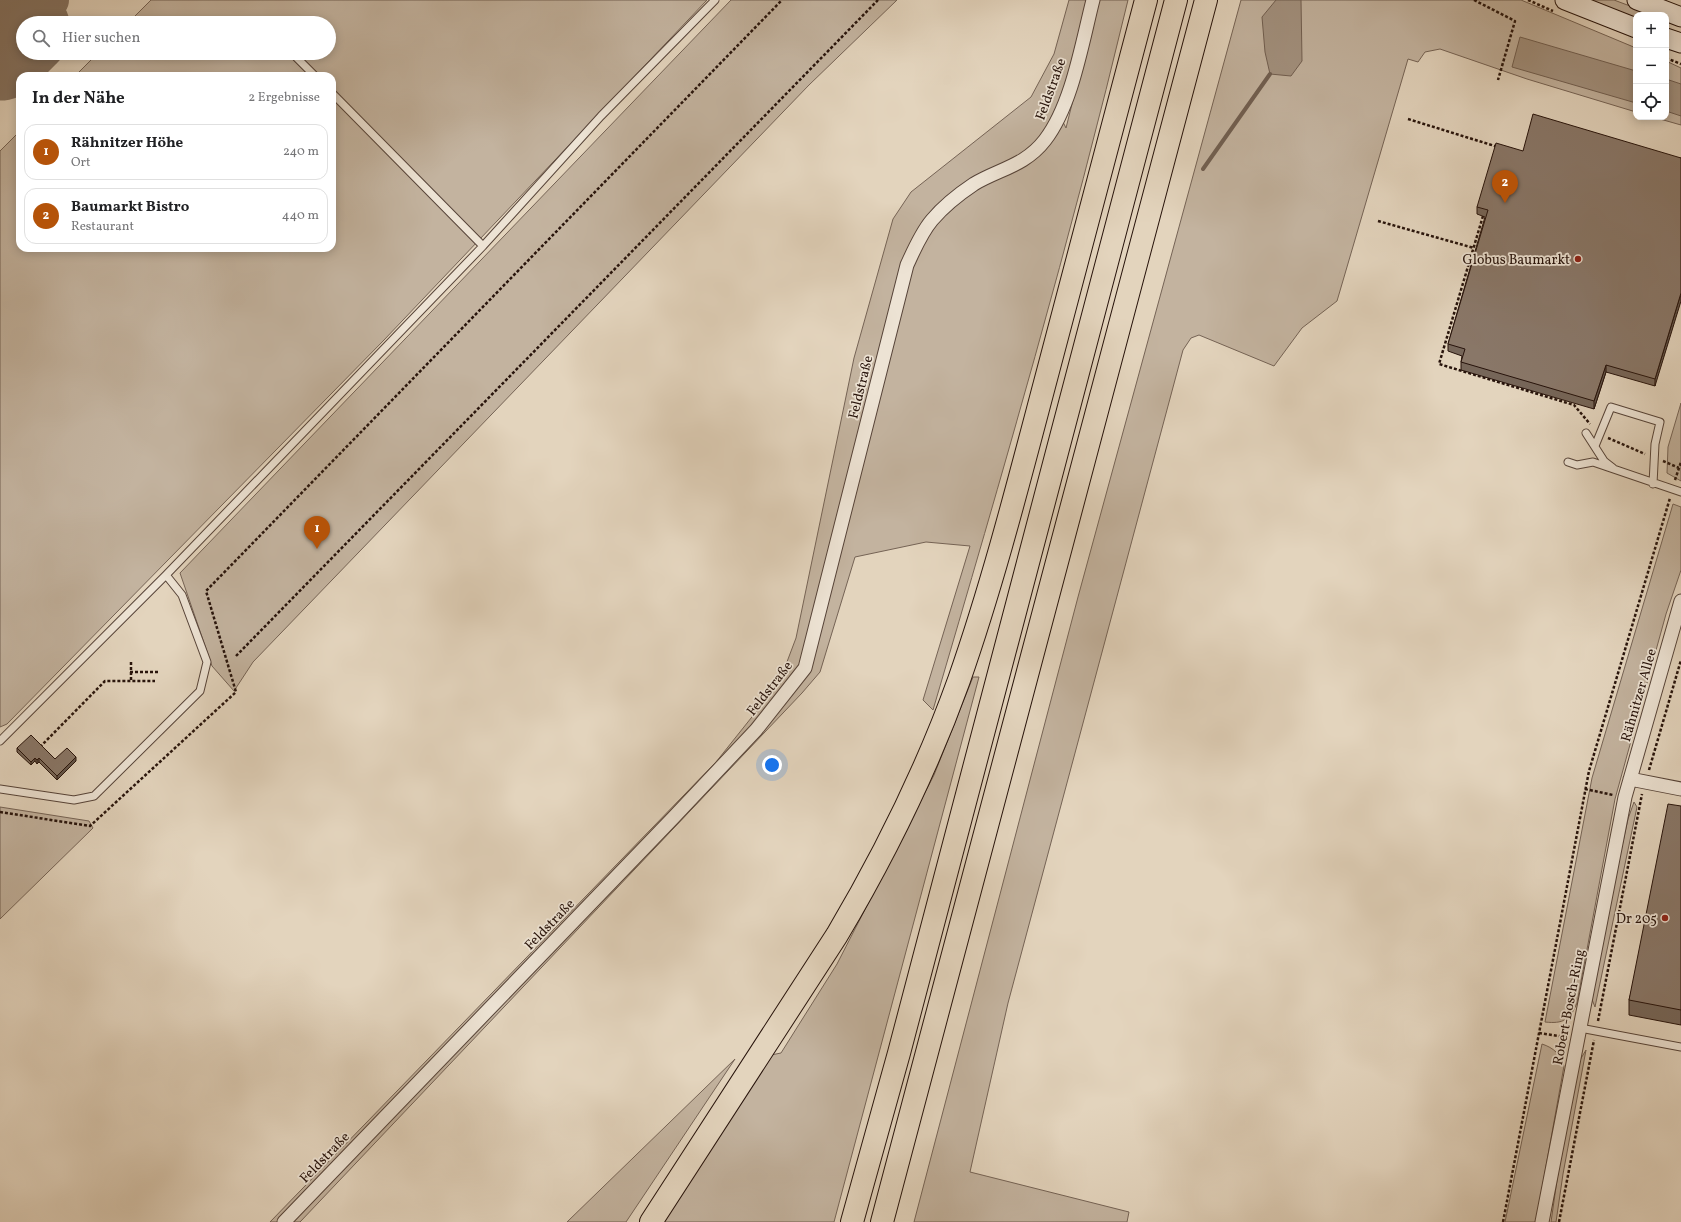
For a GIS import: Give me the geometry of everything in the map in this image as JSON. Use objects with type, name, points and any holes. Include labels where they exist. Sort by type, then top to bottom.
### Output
[{"type":"highway","points":[[651,1222],[845,922],[890,840],[936,739],[958,682],[1007,527],[1146,0]]},
{"type":"highway","points":[[852,1222],[899,1053],[1176,0]]},
{"type":"highway","points":[[882,1222],[981,853],[1027,670],[1206,0]]},
{"type":"main road","points":[[1565,0],[1633,27]]},
{"type":"main road","points":[[1637,0],[1681,17]]},
{"type":"main road","points":[[1669,39],[1681,43]]},
{"type":"street","name":"Feldstraße","points":[[284,1222],[756,730],[805,668],[907,265],[931,220],[974,184],[1026,159],[1044,141],[1057,122],[1071,85],[1093,0]]},
{"type":"street","name":"Rähnitzer Allee","points":[[1625,797],[1681,601]]},
{"type":"street","points":[[1630,779],[1681,788]]},
{"type":"street","name":"Robert-Bosch-Ring","points":[[1542,1222],[1625,797]]},
{"type":"lane","points":[[0,741],[166,575],[482,246],[601,116],[715,0]]},
{"type":"lane","points":[[299,60],[311,72]]},
{"type":"lane","points":[[336,97],[482,246]]},
{"type":"lane","points":[[1595,446],[1611,407],[1660,422],[1654,457],[1653,484]]},
{"type":"lane","points":[[1586,433],[1604,461],[1620,473]]},
{"type":"lane","points":[[1568,462],[1577,465],[1593,462],[1620,473],[1681,492]]},
{"type":"lane","points":[[0,789],[74,800],[94,796],[200,691],[207,662],[182,595],[166,575]]},
{"type":"lane","points":[[1579,1034],[1681,1047]]},
{"type":"path","points":[[0,812],[90,826],[236,692],[206,591],[782,0]]},
{"type":"path","points":[[236,656],[878,0]]},
{"type":"path","points":[[1474,0],[1515,21],[1498,80]]},
{"type":"path","points":[[1669,59],[1681,64]]},
{"type":"path","points":[[1408,119],[1502,148]]},
{"type":"path","points":[[1483,216],[1439,364],[1574,405],[1599,434],[1679,468]]},
{"type":"path","points":[[1378,221],[1474,248]]},
{"type":"path","points":[[1503,1222],[1585,789],[1681,462]]},
{"type":"path","points":[[130,680],[131,660]]},
{"type":"path","points":[[1596,1029],[1640,804],[1681,660]]},
{"type":"path","points":[[130,672],[159,672]]},
{"type":"path","points":[[40,747],[105,680],[155,681]]},
{"type":"path","points":[[1585,789],[1625,797]]},
{"type":"path","points":[[1539,1033],[1579,1034]]},
{"type":"path","points":[[1559,1222],[1595,1036]]},
{"type":"shaded area","points":[[151,0],[707,0],[384,340],[7,724],[0,727],[0,151],[16,135],[16,252],[336,252],[336,72],[79,72],[91,60],[336,60],[336,16],[135,16]]},
{"type":"shaded area","points":[[731,0],[897,0],[809,85],[253,662],[234,691],[212,666],[180,573]]},
{"type":"shaded area","points":[[1069,0],[1087,0],[1059,114],[1066,128],[1098,0],[1128,0],[1059,268],[1010,445],[933,710],[923,700],[970,546],[926,542],[855,557],[820,672],[802,693],[300,1222],[270,1222],[716,762],[779,683],[796,638],[854,358],[893,219],[911,192],[1031,97],[1054,54]]},
{"type":"shaded area","points":[[1241,0],[1521,0],[1633,47],[1633,111],[1527,79],[1440,49],[1425,52],[1418,62],[1408,59],[1337,301],[1302,328],[1274,366],[1199,335],[1191,338],[1183,350],[1008,1003],[970,1172],[1129,1212],[1127,1222],[914,1222],[1078,597]]},
{"type":"shaded area","points":[[1276,0],[1301,0],[1302,61],[1291,76],[1270,74],[1265,52],[1262,17]]},
{"type":"shaded area","points":[[1584,0],[1614,0],[1646,12],[1633,12],[1633,18]]},
{"type":"shaded area","points":[[1520,37],[1633,70],[1633,102],[1512,67]]},
{"type":"shaded area","points":[[1669,62],[1681,68],[1681,125],[1664,120],[1669,120]]},
{"type":"shaded area","points":[[1669,80],[1681,84],[1681,116],[1669,112]]},
{"type":"shaded area","points":[[1681,403],[1681,481],[1667,473],[1668,447]]},
{"type":"shaded area","points":[[1673,504],[1681,507],[1681,570],[1666,614],[1615,799],[1577,1003],[1572,1013],[1565,1020],[1545,1022],[1592,778]]},
{"type":"shaded area","points":[[973,677],[979,677],[834,1222],[664,1222],[771,1055],[781,1053],[837,964],[934,775]]},
{"type":"shaded area","points":[[1634,802],[1637,807],[1595,1007],[1591,997],[1613,887],[1628,819]]},
{"type":"shaded area","points":[[0,807],[89,821],[93,828],[0,919]]},
{"type":"shaded area","points":[[1542,1044],[1550,1047],[1556,1052],[1561,1058],[1564,1066],[1536,1222],[1505,1222]]},
{"type":"shaded area","points":[[1586,1050],[1563,1174],[1556,1222],[1551,1222],[1558,1173],[1580,1060]]},
{"type":"shaded area","points":[[735,1059],[626,1222],[567,1222]]},
{"type":"building","name":"Globus Baumarkt","points":[[1533,114],[1681,158],[1681,293],[1655,379],[1606,365],[1594,401],[1461,362],[1465,349],[1448,344],[1488,210],[1477,207],[1496,143],[1523,151]]},
{"type":"building","points":[[31,735],[55,759],[67,748],[76,757],[57,776],[39,758],[37,760],[35,758],[31,762],[17,748]]},
{"type":"building","name":"Dr 205","points":[[1668,804],[1681,806],[1681,1010],[1629,1000]]},
{"type":"waterway","points":[[1203,169],[1270,74]]},
{"type":"taxiway","points":[[37,16],[50,0]]},
{"type":"runway","points":[[0,53],[16,37]]},
{"type":"place","name":"Baumarkt Bistro","points":[[1505,203]]},
{"type":"place","name":"Globus Baumarkt","points":[[1578,259]]},
{"type":"place","name":"Rähnitzer Höhe","points":[[317,549]]},
{"type":"place","name":"Dr 205","points":[[1665,918]]}]
